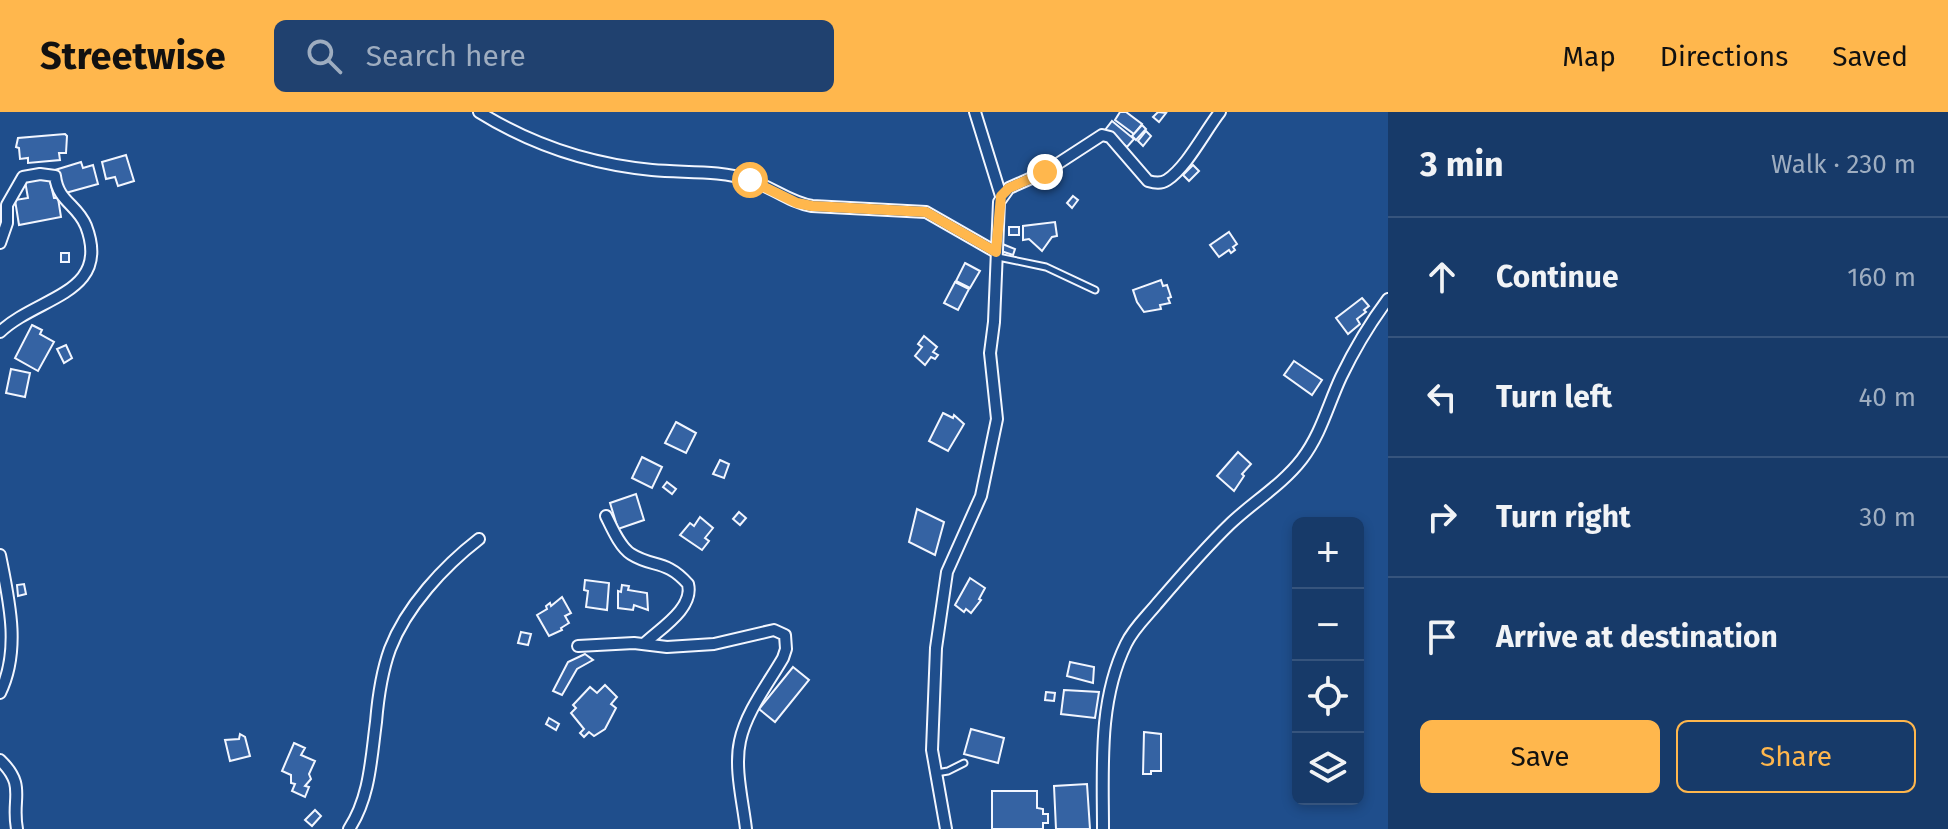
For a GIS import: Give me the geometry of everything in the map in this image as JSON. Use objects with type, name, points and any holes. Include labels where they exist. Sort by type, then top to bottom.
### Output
[{"type":"street","points":[[479,112],[568,155],[596,162],[652,170],[712,173],[750,180],[797,203],[812,206],[926,212],[996,254]]},
{"type":"street","points":[[946,829],[932,750],[933,681],[939,619],[947,572],[981,496],[998,402],[990,353],[1001,196],[975,112]]},
{"type":"street","points":[[1001,196],[1009,188],[1045,172],[1102,135],[1115,142],[1142,177],[1160,183],[1183,163],[1220,112]]},
{"type":"street","points":[[0,243],[7,223],[7,205],[23,177],[50,174],[55,176],[61,198],[82,216],[91,256],[90,268],[72,289],[26,312],[0,332]]},
{"type":"street","points":[[1103,829],[1103,772],[1109,693],[1128,640],[1223,530],[1277,485],[1302,459],[1324,420],[1352,356],[1388,299]]},
{"type":"street","points":[[606,516],[626,550],[641,559],[667,566],[688,584],[690,595],[681,610],[645,643]]},
{"type":"street","points":[[349,829],[368,784],[377,709],[389,652],[396,635],[430,586],[479,539]]},
{"type":"street","points":[[0,555],[9,597],[12,641],[8,671],[0,693]]},
{"type":"street","points":[[578,646],[645,643],[667,647],[714,644],[774,630],[785,635],[783,658],[745,725],[740,742],[746,829]]},
{"type":"street","points":[[0,760],[16,779],[19,791],[15,809],[17,829]]},
{"type":"lane","points":[[996,254],[1046,267],[1095,290]]},
{"type":"lane","points":[[936,773],[964,763]]},
{"type":"building","points":[[1120,112],[1126,112],[1142,124],[1134,134],[1115,120]]},
{"type":"building","points":[[1158,112],[1166,113],[1159,122],[1153,117]]},
{"type":"building","points":[[1112,121],[1134,139],[1127,147],[1105,130]]},
{"type":"building","points":[[1142,125],[1146,129],[1136,140],[1132,136]]},
{"type":"building","points":[[1146,131],[1151,136],[1143,146],[1138,141]]},
{"type":"building","points":[[65,134],[66,153],[59,153],[60,160],[28,163],[28,158],[20,159],[19,148],[16,147],[18,138]]},
{"type":"building","points":[[126,155],[134,181],[118,186],[115,177],[106,179],[102,162]]},
{"type":"building","points":[[81,162],[83,168],[93,165],[98,184],[62,194],[55,170]]},
{"type":"building","points":[[1193,165],[1199,171],[1189,181],[1183,175]]},
{"type":"building","points":[[49,177],[54,198],[58,198],[61,217],[19,225],[15,200],[28,198],[25,181]]},
{"type":"building","points":[[1073,196],[1078,200],[1072,208],[1067,203]]},
{"type":"building","points":[[1055,222],[1057,236],[1052,237],[1042,251],[1029,239],[1023,240],[1023,226]]},
{"type":"building","points":[[1009,227],[1019,227],[1019,235],[1009,235]]},
{"type":"building","points":[[1229,232],[1237,244],[1233,247],[1235,250],[1231,253],[1229,250],[1219,257],[1210,245]]},
{"type":"building","points":[[1000,243],[1015,249],[1013,255],[998,250]]},
{"type":"building","points":[[61,253],[69,253],[69,262],[61,262]]},
{"type":"building","points":[[965,263],[980,271],[970,288],[956,281]]},
{"type":"building","points":[[1161,280],[1163,286],[1167,285],[1170,303],[1160,305],[1161,309],[1144,312],[1133,290]]},
{"type":"building","points":[[955,282],[969,289],[958,310],[944,303]]},
{"type":"building","points":[[1362,298],[1369,306],[1357,319],[1360,324],[1348,334],[1336,318]]},
{"type":"building","points":[[32,325],[54,342],[38,371],[15,358]]},
{"type":"building","points":[[924,336],[937,347],[933,352],[938,355],[935,359],[931,357],[925,365],[915,356],[922,347],[918,344]]},
{"type":"building","points":[[66,345],[72,358],[64,363],[57,349]]},
{"type":"building","points":[[1294,361],[1322,380],[1312,395],[1284,375]]},
{"type":"building","points":[[11,369],[30,373],[25,397],[6,393]]},
{"type":"building","points":[[943,413],[953,418],[954,415],[964,424],[948,451],[929,441]]},
{"type":"building","points":[[676,422],[696,433],[686,453],[665,443]]},
{"type":"building","points":[[1238,452],[1251,464],[1234,491],[1217,476]]},
{"type":"building","points":[[642,457],[662,467],[652,488],[632,478]]},
{"type":"building","points":[[720,460],[729,464],[724,478],[713,474]]},
{"type":"building","points":[[667,482],[676,489],[672,494],[663,487]]},
{"type":"building","points":[[636,494],[644,520],[618,529],[610,503]]},
{"type":"building","points":[[917,509],[944,522],[935,555],[909,542]]},
{"type":"building","points":[[739,512],[746,518],[740,525],[733,519]]},
{"type":"building","points":[[700,517],[713,528],[705,538],[709,541],[702,550],[680,535],[690,523],[694,526]]},
{"type":"building","points":[[970,578],[985,588],[971,613],[955,605]]},
{"type":"building","points":[[585,580],[609,583],[607,610],[586,607],[588,591],[584,590]]},
{"type":"building","points":[[24,584],[26,594],[18,596],[17,585]]},
{"type":"building","points":[[622,585],[629,586],[628,590],[647,593],[648,610],[634,605],[633,610],[618,608],[618,591],[621,592]]},
{"type":"building","points":[[562,597],[571,613],[565,616],[569,623],[549,636],[537,615]]},
{"type":"building","points":[[521,632],[531,634],[528,645],[518,643]]},
{"type":"building","points":[[585,654],[593,660],[577,669],[562,695],[553,691],[568,662]]},
{"type":"building","points":[[1070,662],[1094,667],[1093,683],[1067,676]]},
{"type":"building","points":[[793,667],[809,680],[775,722],[759,709]]},
{"type":"building","points":[[605,685],[617,697],[611,704],[616,708],[605,729],[594,736],[589,732],[584,737],[580,733],[584,729],[571,713],[576,708],[573,705],[590,687],[597,693]]},
{"type":"building","points":[[1064,690],[1099,692],[1095,718],[1061,714]]},
{"type":"building","points":[[1046,692],[1055,693],[1054,701],[1045,700]]},
{"type":"building","points":[[549,718],[559,724],[556,730],[546,724]]},
{"type":"building","points":[[971,729],[1004,738],[998,763],[964,754]]},
{"type":"building","points":[[1144,732],[1161,734],[1161,771],[1151,771],[1151,774],[1143,774]]},
{"type":"building","points":[[240,734],[245,737],[250,756],[230,761],[225,740],[239,739]]},
{"type":"building","points":[[294,743],[305,748],[301,755],[315,761],[309,774],[311,779],[305,786],[309,787],[305,797],[292,791],[295,784],[291,783],[291,775],[282,771]]},
{"type":"building","points":[[1087,784],[1090,829],[1056,829],[1054,786]]},
{"type":"building","points":[[992,791],[1037,791],[1037,808],[1048,814],[1048,823],[1043,823],[1043,829],[992,829]]},
{"type":"building","points":[[315,810],[321,816],[312,826],[305,820]]},
{"type":"route","points":[[750,180],[784,198],[812,206],[926,212],[996,252],[1001,196],[1009,188],[1045,172]]}]
